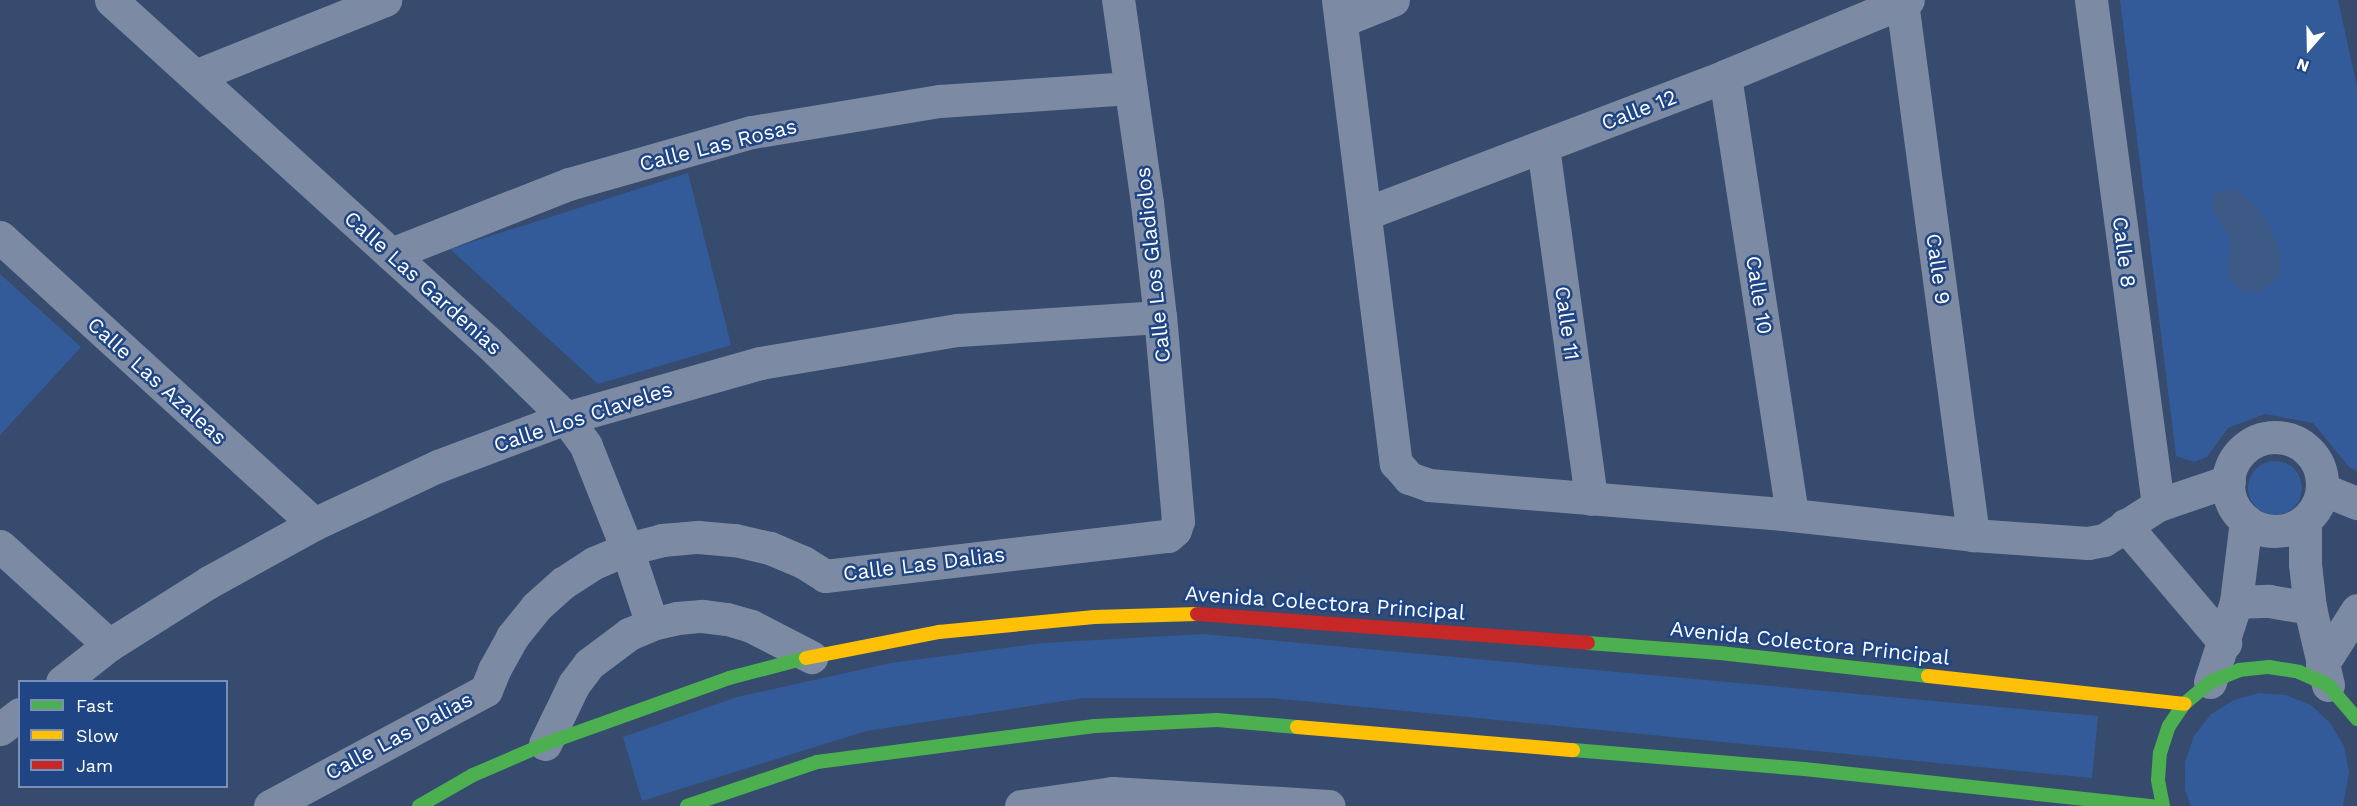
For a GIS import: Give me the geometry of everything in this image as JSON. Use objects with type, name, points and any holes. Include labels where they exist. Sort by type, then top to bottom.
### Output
[{"type":"street","name":"Calle Las Gardenias","points":[[111,0],[489,343],[566,418],[586,446],[627,549],[652,624]]},
{"type":"street","points":[[195,75],[385,0]]},
{"type":"street","name":"Calle Los Gladiolos","points":[[1118,0],[1160,317],[1178,521],[1175,530]]},
{"type":"street","points":[[1393,0],[1340,10],[1367,213],[1396,463],[1409,478],[1429,485],[1792,515],[1973,536],[2088,543],[2104,540],[2158,505],[2229,481]]},
{"type":"street","name":"Calle 8","points":[[2091,0],[2158,505]]},
{"type":"street","name":"Calle 12","points":[[1367,213],[1725,76],[1905,1]]},
{"type":"street","name":"Calle 9","points":[[1905,1],[1973,536]]},
{"type":"street","name":"Calle 10","points":[[1725,76],[1792,515]]},
{"type":"street","name":"Calle Las Rosas","points":[[392,254],[568,184],[752,132],[940,100],[1130,88]]},
{"type":"street","name":"Calle 11","points":[[1543,147],[1591,499]]},
{"type":"street","name":"Calle Las Azaleas","points":[[0,237],[314,524]]},
{"type":"street","name":"Calle Los Claveles","points":[[63,680],[109,645],[209,582],[314,524],[438,466],[566,418],[760,363],[806,355],[958,330],[1160,317]]},
{"type":"street","points":[[2277,437],[2293,440],[2306,448],[2316,460],[2322,474],[2322,489],[2316,507],[2305,521],[2276,531],[2260,528],[2246,521],[2230,498],[2230,469],[2248,445],[2262,438],[2277,437]]},
{"type":"street","points":[[2322,489],[2357,502]]},
{"type":"street","points":[[2210,682],[2225,643],[2236,602],[2246,521]]},
{"type":"street","points":[[2305,521],[2305,564],[2310,608],[2325,675],[2357,719]]},
{"type":"street","points":[[2126,525],[2225,643]]},
{"type":"street","name":"Calle Las Dalias","points":[[270,806],[486,690],[512,637],[536,607],[563,583],[594,563],[627,549],[662,540],[698,537],[735,540],[770,548],[803,562],[825,576],[1168,536],[1175,530]]},
{"type":"street","points":[[0,546],[109,645]]},
{"type":"street","points":[[2236,602],[2269,601],[2310,608]]},
{"type":"street","points":[[2325,675],[2357,610]]},
{"type":"street","name":"Avenida Colectora Principal","points":[[419,806],[473,775],[545,744],[729,678],[811,657],[939,632],[1094,617],[1212,614],[1720,653],[2184,704]]},
{"type":"street","points":[[545,744],[574,684],[590,664],[629,633],[652,624],[702,616],[727,619],[751,626],[811,657]]},
{"type":"street","points":[[2163,806],[2157,780],[2160,753],[2169,726],[2184,704],[2210,682],[2239,670],[2269,667],[2325,675]]},
{"type":"street","points":[[0,729],[18,716]]},
{"type":"street","points":[[687,806],[817,762],[1095,726],[1216,720],[1804,769],[2152,806]]},
{"type":"street","points":[[1021,806],[1112,793],[1329,806]]},
{"type":"shaded area","points":[[2120,0],[2338,0],[2357,87],[2357,471],[2349,467],[2313,423],[2265,414],[2228,428],[2207,457],[2194,462],[2176,456]]},
{"type":"shaded area","points":[[688,173],[731,345],[598,384],[450,249]]},
{"type":"shaded area","points":[[2230,188],[2243,195],[2266,219],[2281,254],[2277,278],[2258,293],[2242,291],[2231,281],[2229,274],[2231,239],[2214,212],[2212,202],[2216,193]]},
{"type":"shaded area","points":[[0,274],[81,347],[0,435]]},
{"type":"shaded area","points":[[2270,461],[2280,461],[2290,465],[2298,473],[2302,488],[2298,503],[2290,511],[2280,515],[2270,515],[2260,511],[2252,503],[2248,493],[2248,483],[2252,473],[2260,465]]},
{"type":"shaded area","points":[[1203,634],[2098,716],[2092,778],[1272,698],[1083,698],[866,731],[642,801],[623,737],[737,697],[891,663],[1042,643]]},
{"type":"shaded area","points":[[2259,693],[2286,695],[2311,705],[2330,723],[2344,746],[2349,772],[2343,806],[2191,806],[2185,790],[2185,762],[2194,736],[2211,714],[2234,700]]},
{"type":"traffic: fast","points":[[1588,643],[1720,653],[1928,676]]},
{"type":"traffic: fast","points":[[419,806],[473,775],[545,744],[729,678],[806,658]]},
{"type":"traffic: fast","points":[[2163,806],[2158,780],[2160,753],[2169,726],[2184,704],[2210,682],[2239,670],[2269,667],[2299,672],[2328,685],[2357,719]]},
{"type":"traffic: fast","points":[[687,806],[817,762],[1095,726],[1217,720],[1297,727]]},
{"type":"traffic: fast","points":[[1573,750],[1804,769],[2152,806]]},
{"type":"traffic: slow","points":[[806,658],[939,632],[1094,617],[1197,614]]},
{"type":"traffic: slow","points":[[1928,676],[2184,704]]},
{"type":"traffic: slow","points":[[1297,727],[1573,750]]},
{"type":"traffic: jam","points":[[1197,614],[1588,643]]}]
